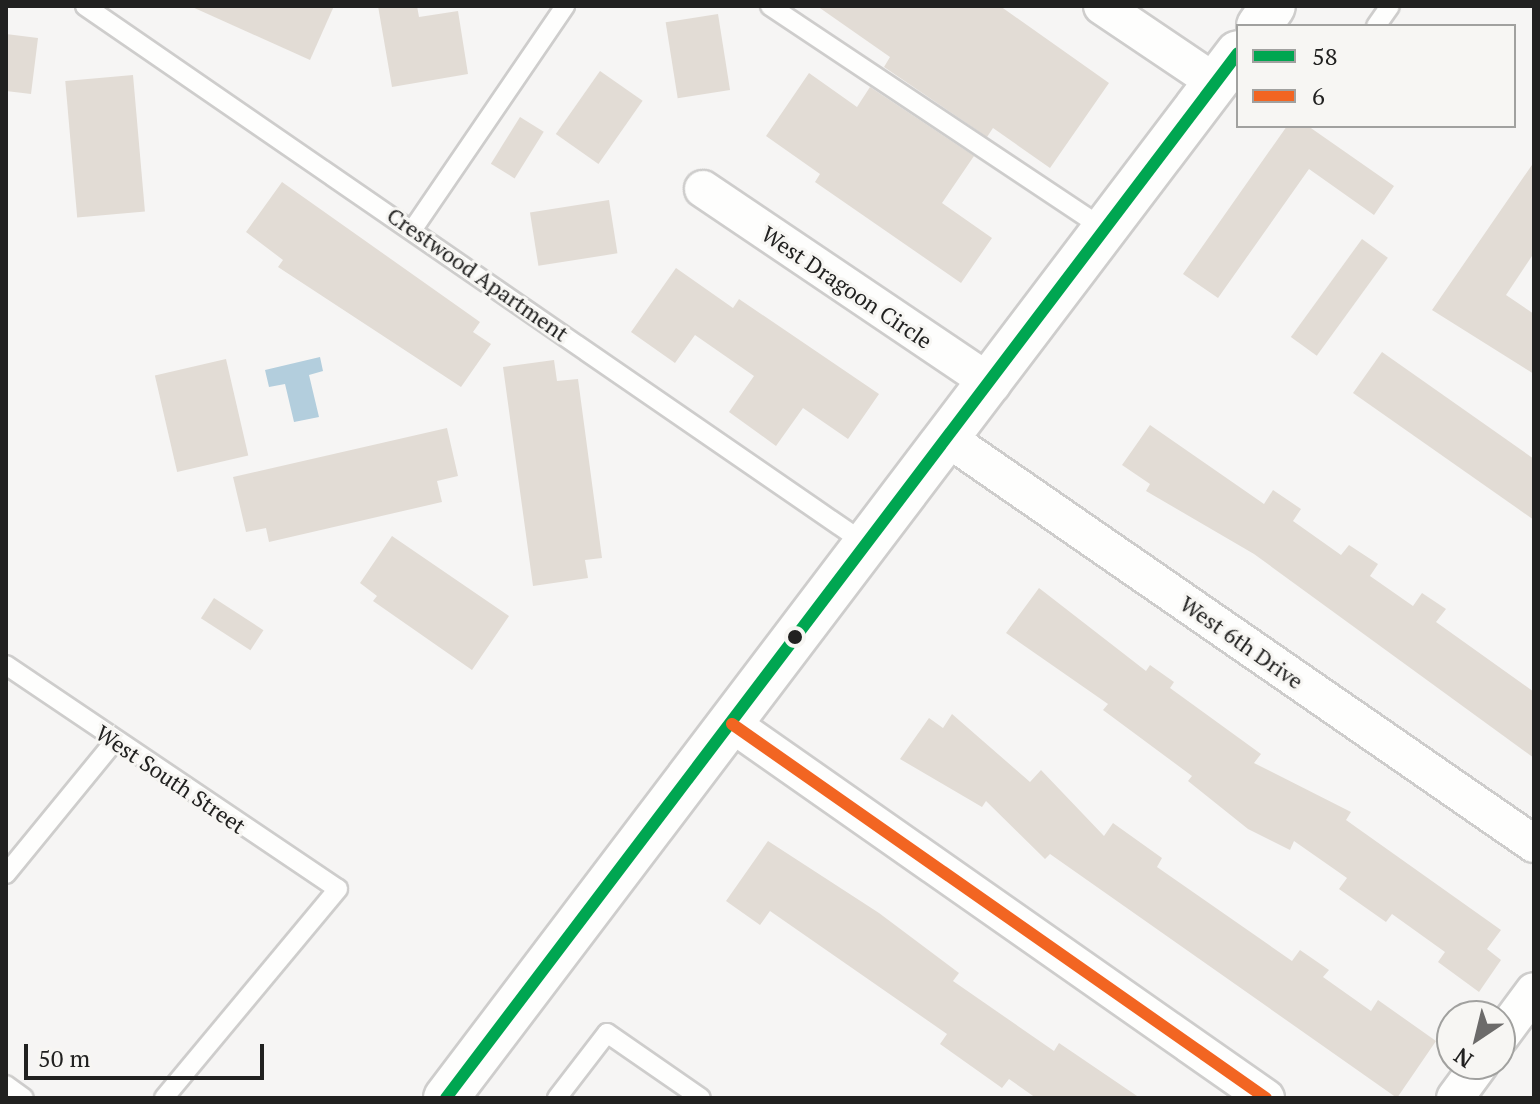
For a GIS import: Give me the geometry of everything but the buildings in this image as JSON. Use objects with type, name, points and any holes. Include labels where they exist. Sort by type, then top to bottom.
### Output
[{"type":"main road","points":[[446,1098],[950,440],[1227,68]]},
{"type":"street","points":[[1102,6],[1227,68]]},
{"type":"street","name":"West Dragoon Circle","points":[[703,189],[992,384]]},
{"type":"street","name":"West 6th Drive","points":[[950,440],[1534,844]]},
{"type":"street","points":[[732,724],[1266,1098]]},
{"type":"street","points":[[1516,1015],[1534,991]]},
{"type":"street","points":[[1455,1098],[1468,1080]]},
{"type":"lane","name":"Crestwood Apartment","points":[[85,6],[413,229],[868,546]]},
{"type":"lane","points":[[413,229],[565,6]]},
{"type":"lane","points":[[770,6],[1106,230]]},
{"type":"lane","points":[[1377,24],[1390,6]]},
{"type":"lane","name":"West South Street","points":[[6,665],[114,742],[338,889],[164,1098]]},
{"type":"lane","points":[[6,874],[114,742]]},
{"type":"lane","points":[[557,1098],[607,1033],[701,1098]]},
{"type":"lane","points":[[6,1085],[24,1098]]},
{"type":"water","points":[[320,357],[323,371],[309,375],[319,417],[294,422],[285,384],[269,387],[265,370]]},
{"type":"transit line","name":"58","points":[[446,1098],[1236,56]]},
{"type":"transit line","name":"6","points":[[732,724],[1266,1098]]}]
